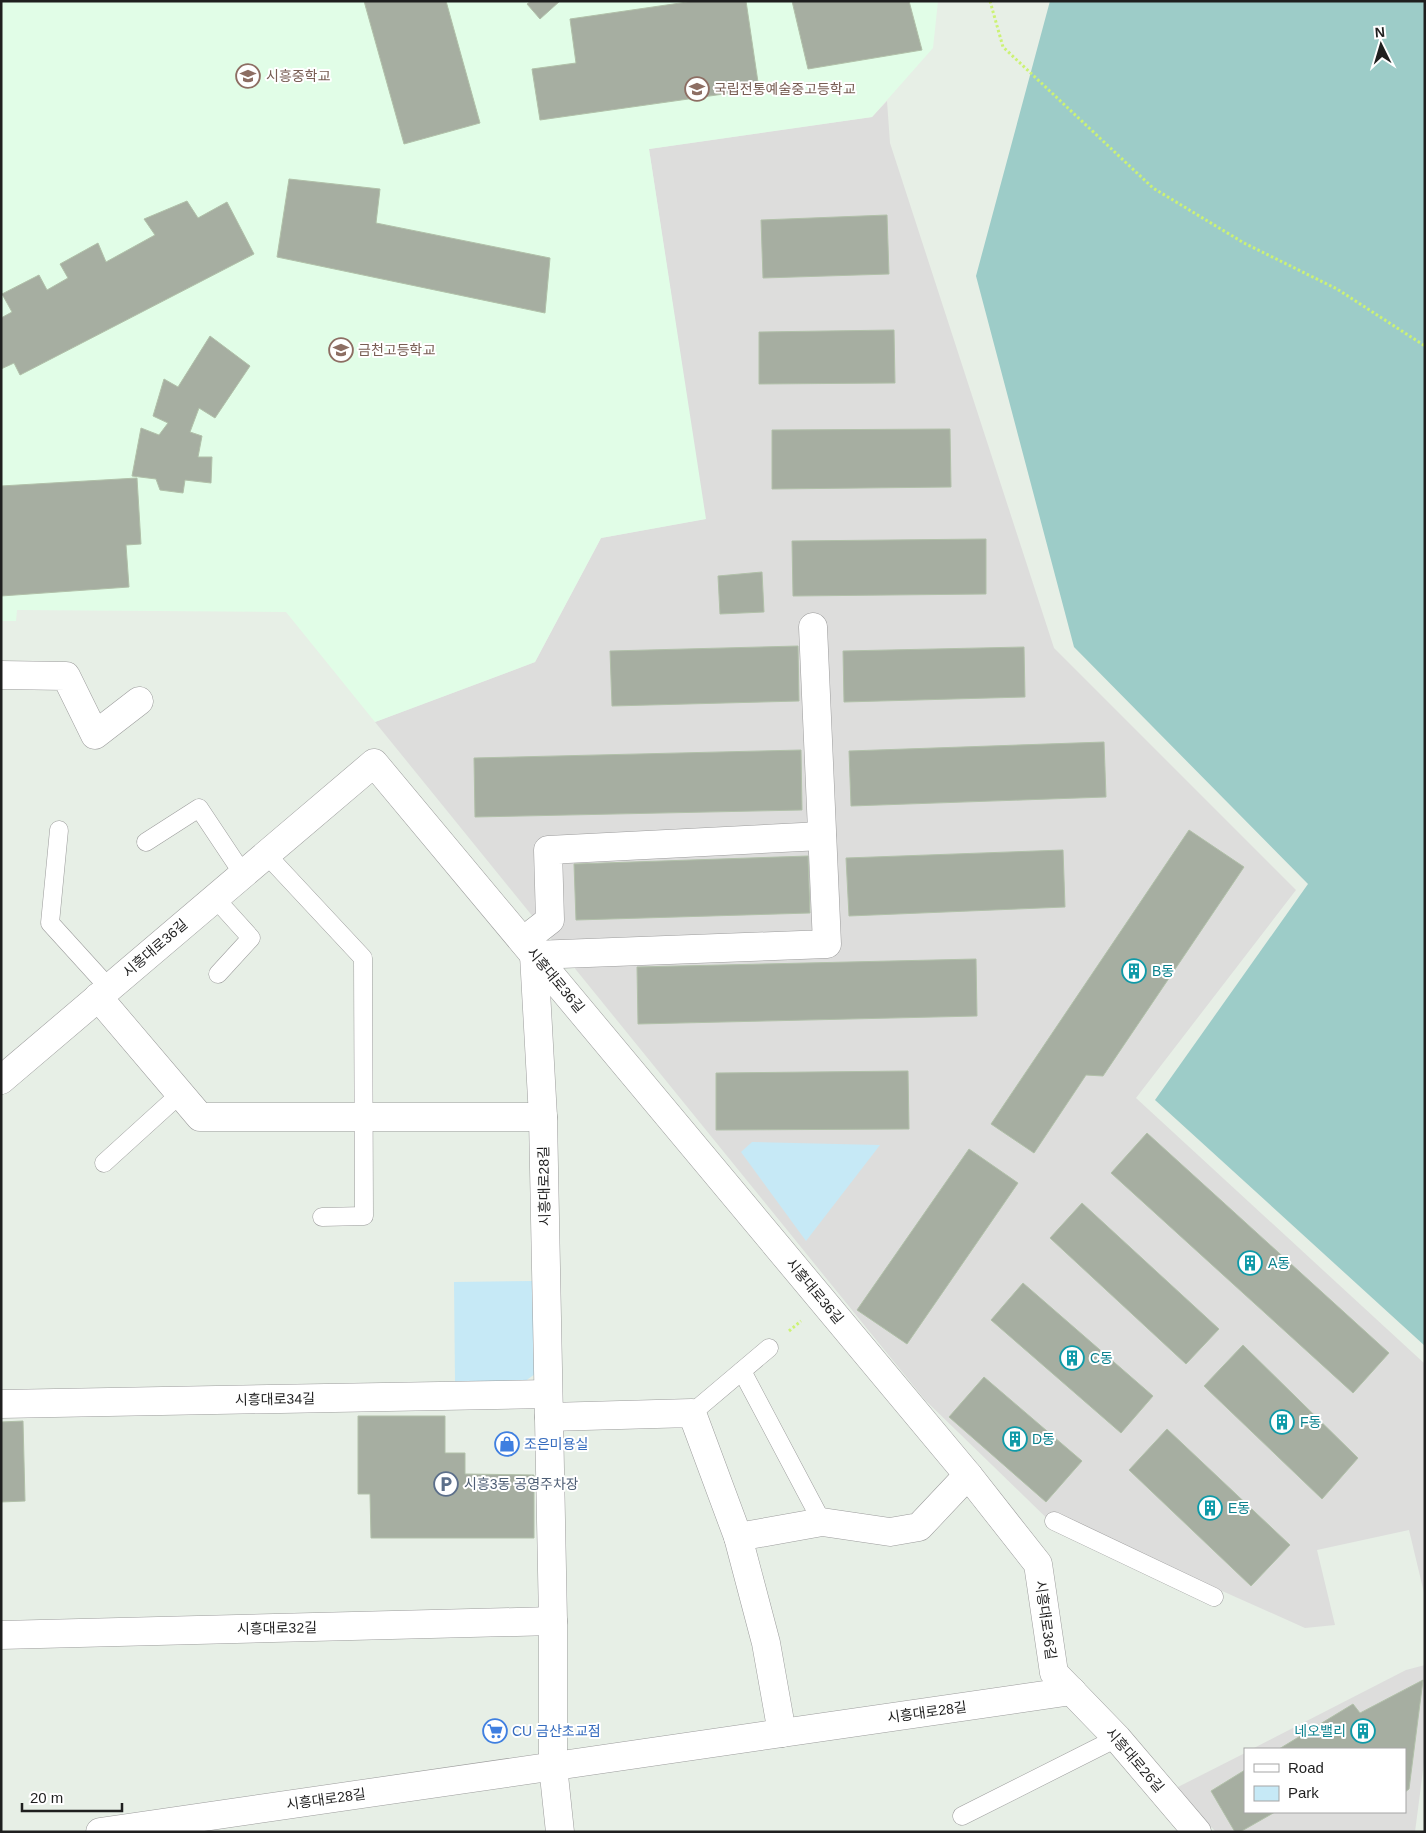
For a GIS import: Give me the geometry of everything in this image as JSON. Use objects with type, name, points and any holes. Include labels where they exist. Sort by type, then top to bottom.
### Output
[{"type":"street","points":[[529,948],[827,944],[813,627]]},
{"type":"street","points":[[1,675],[66,676],[95,735],[139,701]]},
{"type":"street","name":"시흥대로36길","points":[[1,1080],[214,897],[374,763],[968,1475],[1038,1564],[1054,1673],[1072,1691]]},
{"type":"street","points":[[529,948],[550,920],[548,850],[822,836]]},
{"type":"street","name":"시흥대로28길","points":[[529,948],[543,1117],[553,1620],[553,1766]]},
{"type":"street","points":[[104,992],[180,1094],[200,1117],[543,1117]]},
{"type":"street","name":"시흥대로34길","points":[[1,1404],[549,1405]]},
{"type":"street","points":[[549,1405],[692,1414],[738,1537],[766,1643],[782,1733]]},
{"type":"street","points":[[738,1537],[822,1522],[890,1532],[919,1528],[968,1475]]},
{"type":"street","name":"시흥대로32길","points":[[1,1635],[553,1620]]},
{"type":"street","name":"시흥대로28길","points":[[100,1832],[1072,1691]]},
{"type":"street","name":"시흥대로26길","points":[[1072,1691],[1117,1738],[1197,1832]]},
{"type":"street","points":[[553,1766],[560,1832]]},
{"type":"lane","points":[[146,842],[199,808],[243,874]]},
{"type":"lane","points":[[59,830],[50,923],[104,992]]},
{"type":"lane","points":[[266,854],[363,958],[362,1117],[364,1216],[322,1217]]},
{"type":"lane","points":[[214,897],[251,938],[218,974]]},
{"type":"lane","points":[[104,1164],[180,1094]]},
{"type":"lane","points":[[692,1414],[769,1348]]},
{"type":"lane","points":[[742,1371],[822,1522]]},
{"type":"lane","points":[[1054,1521],[1214,1597]]},
{"type":"lane","points":[[962,1816],[1117,1738]]},
{"type":"path","points":[[990,1],[1003,47],[1153,188],[1244,243],[1338,289],[1425,346]]},
{"type":"path","points":[[769,1348],[824,1302]]},
{"type":"shaded area","name":"금천고등학교","points":[[1,1],[938,1],[933,48],[872,117],[649,149],[706,519],[601,538],[535,662],[375,722],[286,612],[17,610],[16,621],[1,621]]},
{"type":"shaded area","points":[[1050,1],[1425,1],[1425,1346],[1155,1100],[1308,884],[1074,647],[976,276]]},
{"type":"shaded area","points":[[887,101],[890,143],[1054,648],[1296,890],[1136,1098],[1425,1364],[1425,1597],[1409,1530],[1317,1550],[1335,1625],[1305,1628],[1090,1532],[1062,1533],[925,1400],[375,722],[535,662],[601,538],[705,519],[649,149],[872,117]]},
{"type":"shaded area","points":[[1425,1665],[1425,1755],[1415,1832],[1216,1832],[1174,1789],[1244,1754],[1244,1813],[1406,1813],[1406,1748],[1254,1748],[1406,1670]]},
{"type":"green space","points":[[752,1142],[880,1145],[806,1241],[741,1152]]},
{"type":"green space","points":[[534,1281],[535,1374],[524,1382],[455,1383],[454,1282]]},
{"type":"building","points":[[364,1],[446,1],[480,123],[404,144]]},
{"type":"building","points":[[531,1],[560,1],[540,19],[527,4]]},
{"type":"building","points":[[694,1],[746,1],[759,89],[540,120],[532,69],[576,63],[570,19]]},
{"type":"building","points":[[792,1],[909,1],[922,50],[808,69]]},
{"type":"building","points":[[289,179],[380,189],[376,223],[550,258],[545,313],[277,257]]},
{"type":"building","points":[[187,201],[198,218],[227,202],[254,254],[20,375],[14,363],[1,369],[1,318],[12,312],[2,294],[39,275],[47,290],[68,278],[60,264],[98,243],[106,262],[155,235],[144,219]]},
{"type":"building","points":[[887,215],[889,274],[763,278],[761,220]]},
{"type":"building","points":[[894,330],[895,383],[759,384],[759,332]]},
{"type":"building","points":[[210,336],[250,366],[215,418],[199,408],[190,432],[202,436],[198,457],[212,457],[211,483],[185,480],[183,493],[160,490],[156,479],[132,476],[141,428],[159,435],[168,423],[153,416],[164,379],[178,387]]},
{"type":"building","points":[[950,429],[951,487],[772,489],[772,430]]},
{"type":"building","points":[[137,478],[141,544],[126,545],[129,587],[1,596],[1,486]]},
{"type":"building","points":[[986,539],[986,594],[793,596],[792,541]]},
{"type":"building","points":[[762,572],[764,612],[720,614],[718,576]]},
{"type":"building","points":[[798,646],[799,701],[612,706],[610,651]]},
{"type":"building","points":[[1024,647],[1025,697],[844,702],[843,651]]},
{"type":"building","points":[[1104,742],[1106,797],[851,806],[849,751]]},
{"type":"building","points":[[801,750],[802,810],[475,817],[474,758]]},
{"type":"building","name":"B동","points":[[1189,830],[1244,867],[1103,1076],[1086,1075],[1034,1153],[991,1124]]},
{"type":"building","points":[[1063,850],[1065,907],[849,916],[846,858]]},
{"type":"building","points":[[808,856],[810,913],[576,920],[574,864]]},
{"type":"building","points":[[976,959],[977,1016],[638,1024],[637,967]]},
{"type":"building","points":[[908,1071],[909,1129],[716,1130],[716,1073]]},
{"type":"building","name":"A동","points":[[1147,1133],[1389,1353],[1353,1393],[1111,1173]]},
{"type":"building","points":[[969,1149],[1018,1183],[907,1344],[857,1310]]},
{"type":"building","points":[[1082,1203],[1219,1329],[1186,1364],[1050,1238]]},
{"type":"building","name":"C동","points":[[1023,1283],[1153,1396],[1121,1433],[991,1320]]},
{"type":"building","name":"F동","points":[[1243,1345],[1358,1458],[1322,1499],[1204,1386]]},
{"type":"building","name":"D동","points":[[984,1377],[1082,1461],[1046,1502],[949,1417]]},
{"type":"building","name":"시흥3동 공영주차장","points":[[358,1416],[445,1416],[445,1453],[465,1453],[465,1474],[534,1475],[534,1538],[371,1538],[370,1494],[358,1494]]},
{"type":"building","points":[[23,1421],[25,1501],[1,1502],[1,1422]]},
{"type":"building","name":"E동","points":[[1167,1429],[1290,1545],[1251,1586],[1129,1470]]},
{"type":"building","name":"네오밸리","points":[[1423,1680],[1409,1789],[1406,1791],[1406,1748],[1281,1748],[1353,1704],[1360,1713]]},
{"type":"building","points":[[1244,1771],[1244,1813],[1273,1813],[1240,1832],[1235,1832],[1211,1791]]},
{"type":"place","name":"시흥중학교","points":[[248,76]]},
{"type":"place","name":"국립전통예술중고등학교","points":[[697,89]]},
{"type":"place","name":"금천고등학교","points":[[341,350]]},
{"type":"place","name":"B동","points":[[1134,971]]},
{"type":"place","name":"A동","points":[[1250,1263]]},
{"type":"place","name":"C동","points":[[1072,1358]]},
{"type":"place","name":"F동","points":[[1282,1422]]},
{"type":"place","name":"D동","points":[[1015,1439]]},
{"type":"place","name":"조은미용실","points":[[507,1444]]},
{"type":"place","name":"시흥3동 공영주차장","points":[[446,1484]]},
{"type":"place","name":"E동","points":[[1210,1508]]},
{"type":"place","name":"CU 금산초교점","points":[[495,1731]]},
{"type":"place","name":"네오밸리","points":[[1363,1731]]}]
